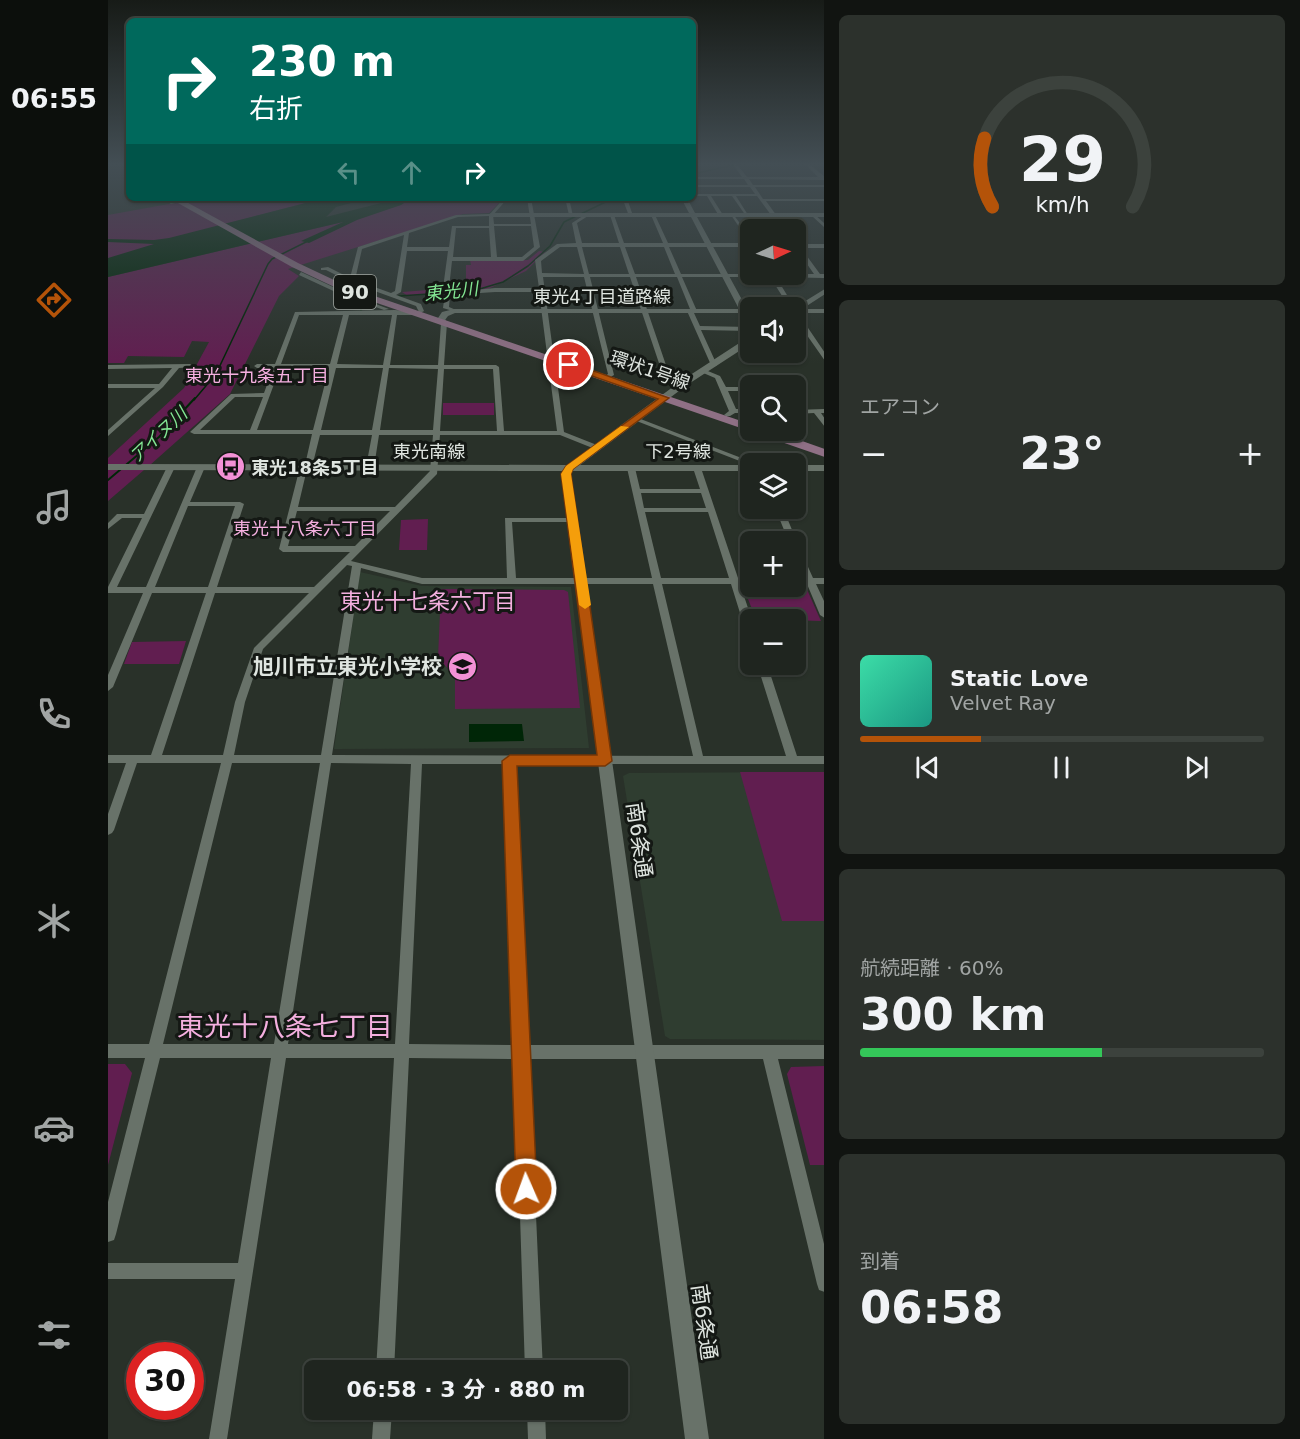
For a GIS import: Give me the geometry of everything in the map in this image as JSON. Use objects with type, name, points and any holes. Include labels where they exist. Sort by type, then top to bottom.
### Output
[{"type":"main road","name":"90","points":[[239,230],[300,269]]},
{"type":"main road","name":"環状1号線","points":[[300,269],[348,290],[740,419]]},
{"type":"main road","name":"環状1号線","points":[[728,415],[740,422]]},
{"type":"main road","points":[[790,441],[824,453]]},
{"type":"main road","points":[[804,441],[824,448]]},
{"type":"street","points":[[352,281],[360,248],[416,230]]},
{"type":"street","points":[[446,288],[454,230]]},
{"type":"street","points":[[492,230],[494,259]]},
{"type":"street","points":[[449,259],[524,259],[537,247],[534,230]]},
{"type":"street","points":[[576,230],[608,376]]},
{"type":"street","points":[[617,230],[666,375],[684,383]]},
{"type":"street","points":[[660,230],[714,364]]},
{"type":"street","points":[[701,230],[740,299]]},
{"type":"street","points":[[391,295],[398,292],[407,233]]},
{"type":"street","points":[[561,433],[538,260],[559,245],[740,243]]},
{"type":"street","points":[[806,245],[824,246]]},
{"type":"street","points":[[406,249],[452,249]]},
{"type":"street","points":[[806,257],[821,276]]},
{"type":"street","points":[[253,432],[297,313],[419,312],[419,304],[352,281],[324,268]]},
{"type":"street","points":[[300,269],[344,294],[395,312]]},
{"type":"street","points":[[539,275],[740,276]]},
{"type":"street","points":[[806,276],[821,276]]},
{"type":"street","points":[[454,311],[446,308],[447,294],[495,290],[541,290]]},
{"type":"street","points":[[806,303],[824,292]]},
{"type":"street","points":[[218,1439],[324,760],[351,563],[357,549],[436,468],[443,320],[445,314],[454,311]]},
{"type":"street","name":"東光4丁目道路線","points":[[454,311],[740,311]]},
{"type":"street","points":[[806,311],[824,311]]},
{"type":"street","points":[[370,467],[395,312]]},
{"type":"street","points":[[346,313],[283,549],[357,549]]},
{"type":"street","points":[[698,328],[740,329]]},
{"type":"street","points":[[806,330],[824,358]]},
{"type":"street","points":[[569,468],[684,383],[740,347]]},
{"type":"street","points":[[108,366],[190,366]]},
{"type":"street","points":[[108,434],[161,386],[177,366]]},
{"type":"street","points":[[257,366],[496,367],[501,433]]},
{"type":"street","points":[[703,371],[718,377],[728,415],[740,413]]},
{"type":"street","points":[[108,386],[161,386]]},
{"type":"street","points":[[723,389],[740,389]]},
{"type":"street","points":[[267,395],[233,395],[194,432],[561,433],[598,447]]},
{"type":"street","points":[[636,419],[740,459]]},
{"type":"street","name":"東光南線","points":[[108,467],[569,468]]},
{"type":"street","points":[[171,467],[110,590],[317,590]]},
{"type":"street","points":[[108,687],[201,467]]},
{"type":"street","name":"下2号線","points":[[569,468],[740,468]]},
{"type":"street","name":"南6条通","points":[[569,468],[566,474],[698,1439]]},
{"type":"street","points":[[631,468],[699,760]]},
{"type":"street","points":[[697,468],[744,609]]},
{"type":"street","points":[[806,468],[824,468]]},
{"type":"street","points":[[637,491],[705,491]]},
{"type":"street","points":[[155,759],[240,504],[186,504]]},
{"type":"street","points":[[294,509],[398,509]]},
{"type":"street","points":[[641,510],[711,510]]},
{"type":"street","points":[[108,527],[120,516],[146,516]]},
{"type":"street","points":[[512,581],[508,520],[573,520]]},
{"type":"street","points":[[351,563],[422,581],[740,582]]},
{"type":"street","points":[[108,1234],[228,759],[236,707],[259,648],[317,590],[351,563]]},
{"type":"street","points":[[806,572],[824,613]]},
{"type":"street","points":[[806,581],[824,581]]},
{"type":"street","points":[[766,675],[793,760]]},
{"type":"street","points":[[108,759],[824,760]]},
{"type":"street","points":[[108,830],[133,759]]},
{"type":"street","points":[[386,1360],[417,760]]},
{"type":"street","points":[[510,761],[534,1360]]},
{"type":"street","points":[[108,1051],[824,1052]]},
{"type":"street","points":[[769,1052],[824,1280]]},
{"type":"street","points":[[108,1271],[245,1271]]},
{"type":"street","points":[[381,1439],[382,1420]]},
{"type":"street","points":[[536,1420],[537,1439]]},
{"type":"shaded area","points":[[108,230],[205,230],[108,260]]},
{"type":"shaded area","points":[[200,230],[308,230],[108,277],[108,258],[154,244],[108,242],[108,239],[169,238]]},
{"type":"shaded area","points":[[308,230],[412,230],[288,269],[299,276],[279,296],[230,394],[150,465],[108,465],[108,458],[184,388],[209,342],[192,341],[184,357],[128,356],[124,363],[108,363],[108,277]]},
{"type":"shaded area","points":[[325,230],[336,230],[309,243],[301,241]]},
{"type":"shaded area","points":[[539,251],[545,252],[526,271],[486,290],[408,296],[402,292],[466,287],[466,265],[471,265],[470,260],[528,260]]},
{"type":"shaded area","points":[[443,403],[494,403],[494,415],[443,415]]},
{"type":"shaded area","points":[[108,470],[144,470],[108,501]]},
{"type":"shaded area","points":[[428,519],[427,550],[399,550],[401,520]]},
{"type":"shaded area","name":"旭川市立東光小学校","points":[[360,572],[422,586],[571,587],[589,748],[334,749]]},
{"type":"shaded area","points":[[806,587],[821,621],[806,621],[806,609],[752,609],[747,597],[806,597]]},
{"type":"shaded area","points":[[441,589],[564,590],[568,592],[580,708],[455,709],[455,676],[438,658]]},
{"type":"shaded area","points":[[186,641],[179,664],[124,664],[132,642]]},
{"type":"shaded area","points":[[469,724],[522,724],[524,741],[469,742]]},
{"type":"shaded area","points":[[740,772],[824,772],[824,921],[782,921]]},
{"type":"shaded area","points":[[824,772],[824,1040],[670,1039],[665,1036],[623,776],[629,773]]},
{"type":"shaded area","points":[[108,1064],[125,1064],[132,1073],[108,1165]]},
{"type":"shaded area","points":[[824,1066],[824,1165],[810,1165],[787,1074],[791,1067]]},
{"type":"waterway","name":"東光川","points":[[399,296],[473,291],[503,282],[528,266],[550,246],[559,230]]},
{"type":"waterway","name":"アイヌ川","points":[[194,400],[216,374],[268,264],[272,259],[308,241]]},
{"type":"waterway","name":"東光川","points":[[361,302],[361,310]]},
{"type":"waterway","name":"アイヌ川","points":[[108,480],[159,437],[195,398]]},
{"type":"slow traffic","points":[[585,605],[566,474],[569,468],[625,427]]},
{"type":"place","name":"東光18条5丁目","points":[[230,467]]},
{"type":"place","name":"旭川市立東光小学校","points":[[463,667]]},
{"type":"district","name":"東光十九条五丁目","points":[[257,375]]},
{"type":"district","name":"東光十八条六丁目","points":[[305,528]]},
{"type":"district","name":"東光十七条六丁目","points":[[428,601]]},
{"type":"district","name":"東光十八条七丁目","points":[[285,1026]]},
{"type":"route","points":[[526,1189],[510,761],[605,761],[566,474],[569,468],[665,398],[569,365]]}]
